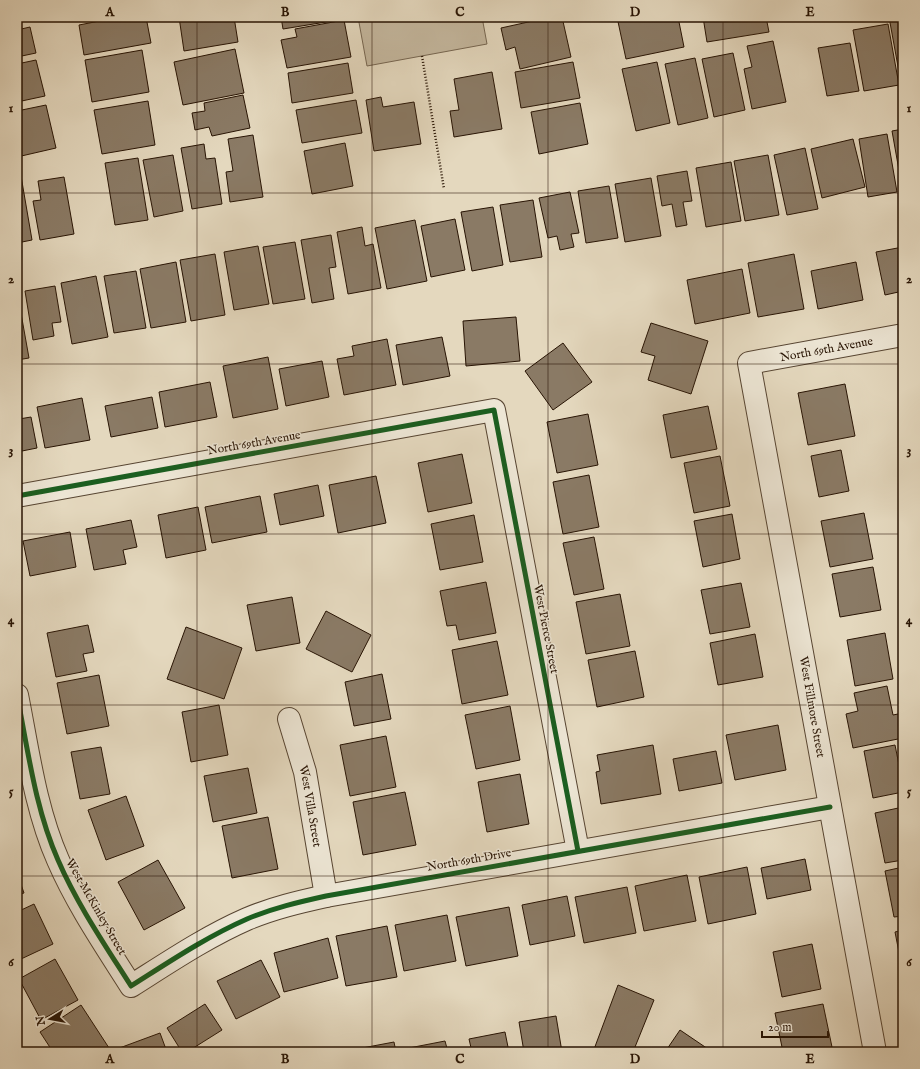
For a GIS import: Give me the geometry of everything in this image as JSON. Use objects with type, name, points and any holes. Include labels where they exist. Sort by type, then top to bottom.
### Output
[{"type":"street","name":"North 69th Avenue","points":[[749,363],[903,335]]},
{"type":"street","name":"West Fillmore Street","points":[[749,363],[875,1052]]},
{"type":"street","name":"North 69th Avenue","points":[[17,496],[494,410]]},
{"type":"street","name":"West Pierce Street","points":[[494,410],[578,852]]},
{"type":"street","name":"West McKinley Street","points":[[17,695],[33,780],[48,833],[58,859],[83,908],[130,986]]},
{"type":"street","name":"West Villa Street","points":[[289,719],[305,772],[326,896]]},
{"type":"street","name":"North 69th Drive","points":[[130,986],[222,931],[273,909],[300,902],[326,896],[830,808]]},
{"type":"path","points":[[422,56],[444,190]]},
{"type":"shaded area","points":[[358,17],[482,17],[487,44],[367,66]]},
{"type":"building","points":[[17,17],[29,17],[30,20],[17,23]]},
{"type":"building","points":[[120,17],[146,17],[151,43],[84,55],[79,25]]},
{"type":"building","points":[[179,17],[234,17],[238,42],[184,51]]},
{"type":"building","points":[[281,17],[331,17],[332,21],[283,29]]},
{"type":"building","points":[[551,17],[562,17],[571,57],[520,69],[515,47],[506,50],[501,28]]},
{"type":"building","points":[[617,17],[678,17],[684,47],[626,59]]},
{"type":"building","points":[[703,17],[766,17],[769,32],[707,42]]},
{"type":"building","points":[[889,17],[903,17],[903,83],[901,83]]},
{"type":"building","points":[[344,20],[351,57],[287,68],[281,40],[297,37],[295,29]]},
{"type":"building","points":[[888,24],[899,85],[864,91],[853,30]]},
{"type":"building","points":[[30,27],[36,53],[17,57],[17,30]]},
{"type":"building","points":[[773,41],[786,102],[752,109],[744,69],[752,67],[747,46]]},
{"type":"building","points":[[850,43],[859,91],[827,96],[818,48]]},
{"type":"building","points":[[235,49],[244,93],[183,105],[174,62]]},
{"type":"building","points":[[142,50],[149,92],[92,102],[85,60]]},
{"type":"building","points":[[733,53],[745,110],[714,117],[702,59]]},
{"type":"building","points":[[695,58],[708,118],[678,125],[665,64]]},
{"type":"building","points":[[36,60],[45,96],[17,102],[17,64]]},
{"type":"building","points":[[573,62],[580,98],[521,108],[515,72]]},
{"type":"building","points":[[657,62],[670,123],[636,131],[622,69]]},
{"type":"building","points":[[348,63],[353,93],[292,103],[288,73]]},
{"type":"building","points":[[492,72],[502,129],[454,137],[450,111],[459,110],[454,79]]},
{"type":"building","points":[[243,95],[250,128],[212,136],[209,127],[195,130],[192,113],[205,111],[204,103]]},
{"type":"building","points":[[381,97],[383,107],[414,102],[421,144],[374,151],[366,100]]},
{"type":"building","points":[[356,100],[362,133],[302,143],[296,110]]},
{"type":"building","points":[[148,101],[155,145],[102,154],[94,110]]},
{"type":"building","points":[[580,103],[588,144],[539,154],[531,112]]},
{"type":"building","points":[[46,105],[56,148],[17,157],[17,111]]},
{"type":"building","points":[[903,129],[903,193],[892,131]]},
{"type":"building","points":[[887,134],[897,192],[868,197],[859,139]]},
{"type":"building","points":[[253,135],[263,197],[230,202],[226,172],[233,171],[228,139]]},
{"type":"building","points":[[853,139],[865,187],[822,198],[811,149]]},
{"type":"building","points":[[345,143],[353,186],[312,194],[304,151]]},
{"type":"building","points":[[204,144],[206,159],[215,158],[222,204],[192,209],[181,148]]},
{"type":"building","points":[[805,148],[818,209],[787,215],[774,155]]},
{"type":"building","points":[[173,155],[183,211],[154,217],[143,160]]},
{"type":"building","points":[[768,155],[779,215],[745,221],[734,161]]},
{"type":"building","points":[[138,158],[148,220],[115,225],[105,163]]},
{"type":"building","points":[[731,162],[741,221],[706,227],[696,168]]},
{"type":"building","points":[[687,171],[692,201],[683,202],[687,225],[676,227],[672,204],[662,206],[657,176]]},
{"type":"building","points":[[21,176],[32,240],[17,243],[17,177]]},
{"type":"building","points":[[64,177],[74,234],[40,240],[33,201],[41,200],[38,181]]},
{"type":"building","points":[[651,178],[661,236],[625,242],[615,184]]},
{"type":"building","points":[[609,186],[618,238],[586,243],[578,191]]},
{"type":"building","points":[[570,192],[579,233],[571,234],[574,247],[560,250],[557,236],[548,238],[539,198]]},
{"type":"building","points":[[533,200],[542,257],[510,262],[500,205]]},
{"type":"building","points":[[493,207],[503,265],[472,271],[461,212]]},
{"type":"building","points":[[455,219],[465,270],[431,277],[421,226]]},
{"type":"building","points":[[415,220],[427,281],[387,289],[375,228]]},
{"type":"building","points":[[362,227],[365,246],[373,244],[381,288],[348,294],[337,232]]},
{"type":"building","points":[[331,235],[336,267],[329,268],[334,299],[312,303],[301,240]]},
{"type":"building","points":[[295,242],[305,299],[273,304],[263,247]]},
{"type":"building","points":[[258,246],[269,304],[234,310],[224,252]]},
{"type":"building","points":[[903,247],[903,291],[885,295],[876,252]]},
{"type":"building","points":[[215,254],[225,315],[191,321],[180,260]]},
{"type":"building","points":[[794,254],[804,309],[758,317],[748,263]]},
{"type":"building","points":[[176,262],[186,322],[151,328],[140,269]]},
{"type":"building","points":[[856,262],[863,300],[818,309],[811,271]]},
{"type":"building","points":[[742,269],[750,313],[695,324],[687,280]]},
{"type":"building","points":[[136,271],[146,328],[114,333],[104,276]]},
{"type":"building","points":[[96,276],[108,337],[72,344],[61,283]]},
{"type":"building","points":[[55,286],[61,322],[52,323],[54,336],[33,340],[25,291]]},
{"type":"building","points":[[17,291],[29,358],[17,360]]},
{"type":"building","points":[[516,317],[520,361],[466,366],[463,321]]},
{"type":"building","points":[[651,323],[708,341],[691,394],[648,380],[655,356],[641,352]]},
{"type":"building","points":[[442,337],[450,376],[403,385],[396,345]]},
{"type":"building","points":[[387,339],[396,385],[344,395],[337,359],[354,356],[352,346]]},
{"type":"building","points":[[563,343],[592,382],[553,410],[525,371]]},
{"type":"building","points":[[268,357],[278,409],[233,418],[223,366]]},
{"type":"building","points":[[322,361],[329,397],[286,406],[279,369]]},
{"type":"building","points":[[210,382],[217,417],[165,427],[159,392]]},
{"type":"building","points":[[845,384],[855,436],[808,445],[798,393]]},
{"type":"building","points":[[152,397],[158,428],[111,437],[105,406]]},
{"type":"building","points":[[82,398],[90,440],[45,448],[37,407]]},
{"type":"building","points":[[708,406],[717,449],[671,458],[663,415]]},
{"type":"building","points":[[17,407],[19,419],[31,417],[37,448],[17,452]]},
{"type":"building","points":[[588,414],[598,465],[557,473],[547,422]]},
{"type":"building","points":[[841,450],[849,491],[819,497],[811,456]]},
{"type":"building","points":[[462,454],[472,503],[428,512],[418,463]]},
{"type":"building","points":[[720,456],[730,506],[694,513],[684,463]]},
{"type":"building","points":[[589,475],[599,527],[563,534],[553,482]]},
{"type":"building","points":[[376,476],[386,523],[338,533],[329,485]]},
{"type":"building","points":[[318,485],[324,516],[280,525],[274,494]]},
{"type":"building","points":[[260,496],[267,532],[212,543],[205,507]]},
{"type":"building","points":[[198,507],[206,550],[166,558],[158,515]]},
{"type":"building","points":[[864,513],[873,559],[830,567],[821,521]]},
{"type":"building","points":[[732,514],[740,559],[703,567],[694,521]]},
{"type":"building","points":[[474,515],[483,562],[440,570],[431,524]]},
{"type":"building","points":[[131,520],[137,547],[123,550],[126,564],[94,570],[86,529]]},
{"type":"building","points":[[70,532],[76,567],[30,576],[23,541]]},
{"type":"building","points":[[594,537],[604,589],[574,595],[563,543]]},
{"type":"building","points":[[873,567],[881,610],[840,617],[832,574]]},
{"type":"building","points":[[486,582],[496,633],[459,640],[456,625],[447,626],[440,591]]},
{"type":"building","points":[[741,583],[750,627],[710,634],[701,590]]},
{"type":"building","points":[[620,594],[630,646],[586,654],[576,602]]},
{"type":"building","points":[[292,597],[300,643],[256,651],[247,605]]},
{"type":"building","points":[[326,611],[371,635],[352,672],[306,649]]},
{"type":"building","points":[[88,625],[94,652],[83,654],[87,671],[56,677],[47,633]]},
{"type":"building","points":[[186,627],[242,648],[224,699],[167,679]]},
{"type":"building","points":[[885,633],[893,679],[855,686],[847,640]]},
{"type":"building","points":[[755,634],[763,677],[718,685],[710,643]]},
{"type":"building","points":[[497,641],[508,695],[462,704],[452,650]]},
{"type":"building","points":[[635,651],[644,697],[597,707],[588,660]]},
{"type":"building","points":[[382,674],[391,719],[354,726],[345,682]]},
{"type":"building","points":[[99,675],[109,726],[67,734],[57,683]]},
{"type":"building","points":[[887,686],[893,715],[903,713],[903,738],[853,748],[846,714],[858,711],[854,693]]},
{"type":"building","points":[[219,705],[228,755],[191,762],[182,712]]},
{"type":"building","points":[[510,706],[520,760],[476,769],[465,715]]},
{"type":"building","points":[[778,725],[786,770],[735,780],[726,735]]},
{"type":"building","points":[[386,736],[396,787],[350,796],[340,745]]},
{"type":"building","points":[[653,745],[661,794],[601,804],[596,772],[600,771],[597,755]]},
{"type":"building","points":[[895,745],[903,792],[873,798],[864,751]]},
{"type":"building","points":[[101,747],[110,794],[80,799],[71,752]]},
{"type":"building","points":[[716,751],[722,783],[679,791],[673,759]]},
{"type":"building","points":[[248,768],[257,813],[213,822],[204,776]]},
{"type":"building","points":[[520,774],[529,824],[487,832],[478,782]]},
{"type":"building","points":[[405,792],[416,845],[363,855],[353,802]]},
{"type":"building","points":[[126,796],[144,846],[106,860],[88,810]]},
{"type":"building","points":[[903,807],[903,860],[885,863],[875,813]]},
{"type":"building","points":[[268,817],[278,869],[232,878],[222,826]]},
{"type":"building","points":[[805,859],[811,890],[767,899],[761,868]]},
{"type":"building","points":[[158,860],[185,908],[144,930],[118,882]]},
{"type":"building","points":[[747,867],[756,914],[708,924],[699,877]]},
{"type":"building","points":[[903,867],[903,916],[894,917],[885,871]]},
{"type":"building","points":[[17,873],[24,893],[17,895]]},
{"type":"building","points":[[687,875],[696,921],[644,931],[635,886]]},
{"type":"building","points":[[627,887],[636,933],[584,943],[575,897]]},
{"type":"building","points":[[567,896],[575,936],[530,945],[522,905]]},
{"type":"building","points":[[34,904],[53,944],[21,959],[17,951],[17,912]]},
{"type":"building","points":[[509,907],[518,956],[466,966],[456,917]]},
{"type":"building","points":[[447,915],[456,961],[404,971],[395,925]]},
{"type":"building","points":[[387,926],[397,977],[346,986],[336,936]]},
{"type":"building","points":[[903,930],[903,973],[895,932]]},
{"type":"building","points":[[328,938],[338,978],[284,992],[274,953]]},
{"type":"building","points":[[812,944],[821,989],[782,997],[773,952]]},
{"type":"building","points":[[55,959],[78,1000],[41,1020],[19,979]]},
{"type":"building","points":[[261,960],[280,997],[236,1019],[217,981]]},
{"type":"building","points":[[618,985],[654,1000],[633,1052],[593,1052]]},
{"type":"building","points":[[205,1004],[222,1030],[187,1052],[182,1052],[167,1028]]},
{"type":"building","points":[[823,1004],[832,1047],[808,1052],[783,1052],[775,1013]]},
{"type":"building","points":[[81,1005],[111,1051],[110,1052],[53,1052],[40,1032]]},
{"type":"building","points":[[556,1016],[562,1052],[524,1052],[519,1022]]},
{"type":"building","points":[[680,1030],[711,1051],[711,1052],[665,1052]]},
{"type":"building","points":[[505,1032],[509,1052],[472,1052],[469,1039]]},
{"type":"building","points":[[160,1033],[167,1052],[115,1052],[114,1050]]},
{"type":"building","points":[[445,1041],[448,1052],[410,1052],[409,1048]]},
{"type":"building","points":[[394,1042],[396,1052],[358,1052],[357,1049]]},
{"type":"cycle path","points":[[17,496],[494,410],[578,851]]},
{"type":"cycle path","points":[[17,695],[33,779],[43,820],[50,840],[74,892],[101,940],[131,986],[188,950],[217,934],[247,919],[276,908],[326,896],[830,807]]}]
